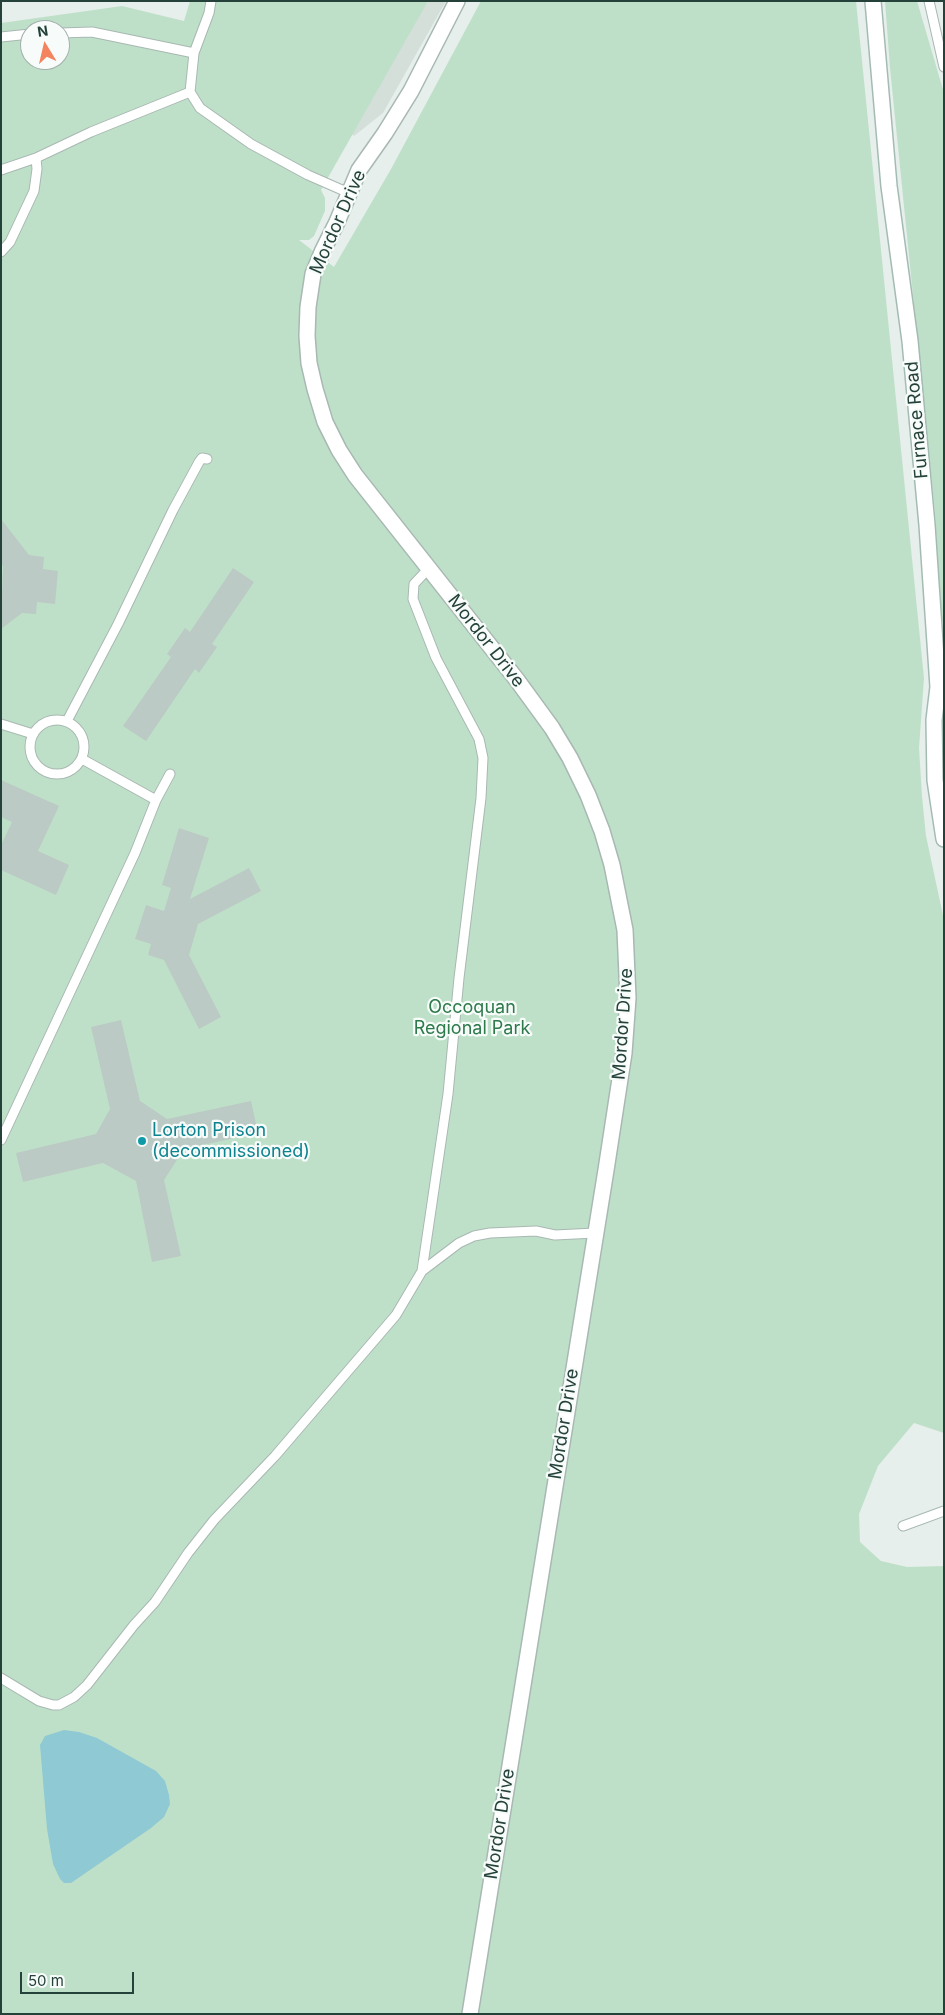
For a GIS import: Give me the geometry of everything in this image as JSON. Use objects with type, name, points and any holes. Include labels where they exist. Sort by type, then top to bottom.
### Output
[{"type":"street","name":"Mordor Drive","points":[[457,1],[411,91],[385,133],[358,170],[323,250],[311,286],[307,336],[313,382],[325,422],[339,450],[355,475],[517,680],[552,728],[570,758],[602,831],[612,865],[625,930],[628,998],[624,1053],[470,2014]]},
{"type":"street","name":"Furnace Road","points":[[873,1],[890,186],[910,341],[940,672],[940,694],[934,720],[935,780],[944,839]]},
{"type":"lane","points":[[211,1],[209,13],[194,52],[190,92],[200,108],[251,144],[308,175],[349,193]]},
{"type":"lane","points":[[929,1],[944,67]]},
{"type":"lane","points":[[70,33],[92,32],[194,52]]},
{"type":"lane","points":[[1,37],[20,35]]},
{"type":"lane","points":[[1,170],[36,158],[100,128],[190,92]]},
{"type":"lane","points":[[1,252],[10,242],[34,192],[37,169],[36,158]]},
{"type":"lane","points":[[67,721],[118,624],[198,462],[202,458],[207,458]]},
{"type":"lane","points":[[1,1678],[39,1701],[53,1705],[59,1705],[74,1697],[87,1685],[134,1625],[155,1602],[214,1520],[275,1456],[396,1315],[422,1271],[448,1094],[459,978],[481,798],[483,758],[480,739],[436,658],[412,599],[414,584],[429,568]]},
{"type":"lane","points":[[51,720],[67,721],[81,733],[85,750],[82,759],[70,772],[53,774],[45,772],[32,760],[30,742],[33,734],[38,728],[51,720]]},
{"type":"lane","points":[[1,724],[33,734]]},
{"type":"lane","points":[[82,759],[156,800]]},
{"type":"lane","points":[[1,1140],[135,853],[156,800],[170,774]]},
{"type":"lane","points":[[422,1271],[459,1243],[474,1236],[490,1233],[536,1231],[555,1235],[595,1233]]},
{"type":"lane","points":[[903,1526],[944,1511]]},
{"type":"shaded area","points":[[356,1],[446,1],[383,113],[354,136],[304,95]]},
{"type":"green space","name":"Occoquan Regional Park","points":[[190,1],[428,1],[321,190],[325,198],[325,211],[314,236],[309,240],[299,240],[334,267],[391,169],[481,1],[856,1],[924,678],[919,748],[922,796],[926,836],[944,920],[944,1433],[914,1423],[878,1466],[859,1514],[860,1542],[881,1561],[907,1567],[944,1566],[944,2014],[1,2014],[1,23],[20,20],[20,70],[70,70],[70,20],[22,20],[122,6],[184,21]]},
{"type":"green space","points":[[885,1],[917,1],[944,93],[944,625],[941,617],[935,513],[890,68]]},
{"type":"water","points":[[64,1730],[79,1732],[97,1738],[156,1771],[165,1781],[170,1804],[164,1817],[151,1828],[71,1883],[64,1883],[60,1879],[53,1864],[47,1829],[40,1745],[45,1736]]},
{"type":"building","points":[[1,519],[29,555],[44,557],[43,569],[58,571],[55,604],[37,602],[36,614],[22,613],[1,629],[3,566],[1,564]]},
{"type":"building","points":[[233,568],[254,582],[212,644],[217,647],[199,673],[195,669],[146,741],[123,726],[171,657],[167,654],[185,628],[190,632]]},
{"type":"building","points":[[1,780],[59,806],[38,851],[69,865],[56,895],[1,870],[1,845],[12,822],[1,817]]},
{"type":"building","points":[[179,828],[209,838],[190,899],[249,868],[261,891],[198,924],[189,955],[221,1017],[199,1029],[164,960],[148,955],[151,944],[135,939],[146,905],[164,911],[171,888],[162,885]]},
{"type":"building","name":"Lorton Prison (decommissioned)","points":[[121,1020],[140,1101],[167,1119],[251,1101],[258,1133],[184,1149],[164,1180],[181,1256],[152,1262],[136,1181],[103,1163],[23,1182],[16,1153],[96,1134],[110,1109],[91,1027]]},
{"type":"place","name":"Lorton Prison (decommissioned)","points":[[142,1141]]}]
